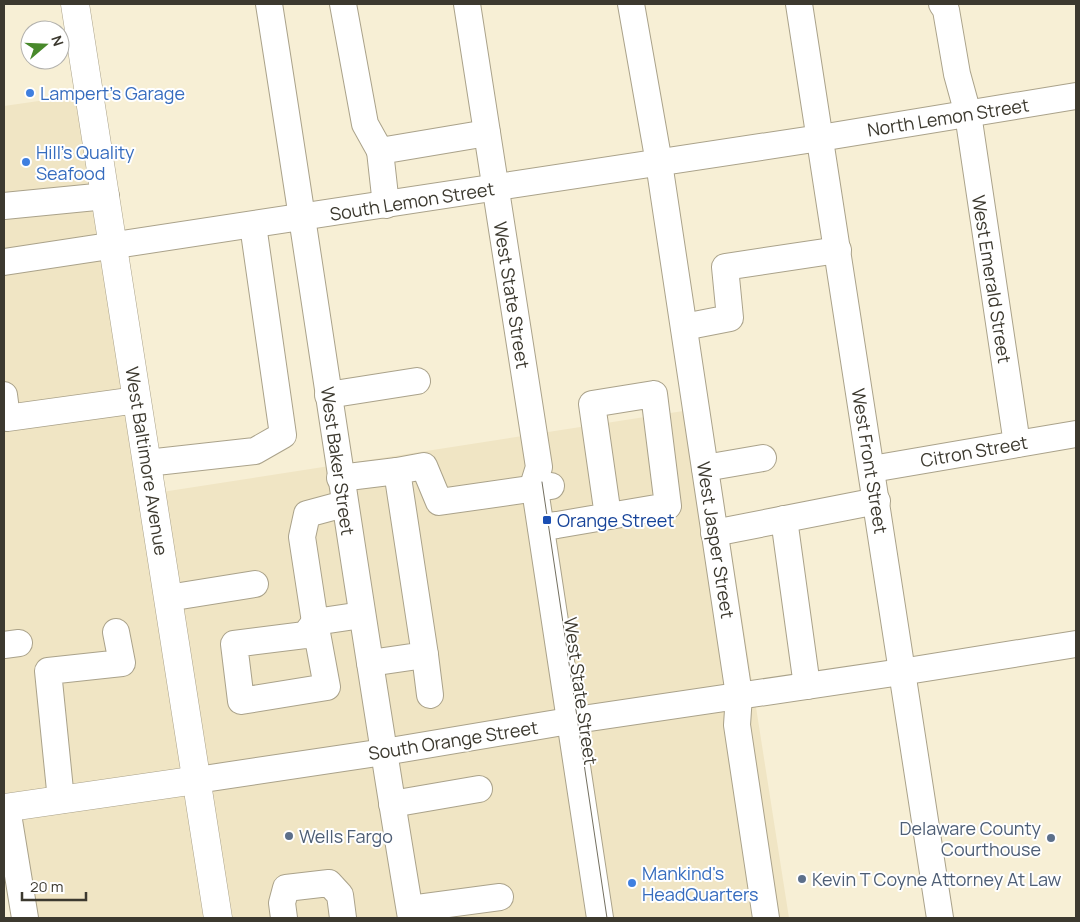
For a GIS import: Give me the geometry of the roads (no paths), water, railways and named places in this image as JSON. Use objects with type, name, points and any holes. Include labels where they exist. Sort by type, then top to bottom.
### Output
[{"type":"main road","name":"West Baltimore Avenue","points":[[75,4],[218,918]]},
{"type":"main road","name":"South Orange Street","points":[[5,808],[197,780]]},
{"type":"street","name":"West Baker Street","points":[[269,4],[340,478],[410,914]]},
{"type":"street","points":[[343,4],[365,124],[380,151],[386,205]]},
{"type":"street","name":"West State Street","points":[[466,4],[549,526],[577,720],[600,918]]},
{"type":"street","name":"West Jasper Street","points":[[632,4],[659,163],[739,695],[737,726],[766,918]]},
{"type":"street","name":"West Front Street","points":[[799,4],[940,918]]},
{"type":"street","name":"West Emerald Street","points":[[942,4],[946,10],[957,74],[968,114],[1017,444]]},
{"type":"street","name":"North Lemon Street","points":[[820,138],[1076,96]]},
{"type":"street","points":[[380,151],[487,133]]},
{"type":"street","name":"South Lemon Street","points":[[4,262],[114,247],[820,138]]},
{"type":"street","points":[[4,206],[106,196]]},
{"type":"street","points":[[147,463],[255,451],[283,435],[253,225]]},
{"type":"street","points":[[684,327],[730,318],[725,266],[838,250]]},
{"type":"street","points":[[328,395],[417,381]]},
{"type":"street","points":[[549,526],[668,506],[654,394],[592,404],[608,516]]},
{"type":"street","points":[[4,395],[7,418],[138,400]]},
{"type":"street","name":"Citron Street","points":[[872,469],[1076,434]]},
{"type":"street","points":[[705,468],[763,458]]},
{"type":"street","points":[[340,478],[424,466],[438,502],[542,481]]},
{"type":"street","points":[[397,471],[430,695]]},
{"type":"street","points":[[714,533],[876,501]]},
{"type":"street","points":[[345,508],[307,514],[302,537],[316,622],[362,615]]},
{"type":"street","points":[[784,519],[807,686]]},
{"type":"street","points":[[168,598],[255,584]]},
{"type":"street","points":[[61,800],[48,671],[122,663],[116,632]]},
{"type":"street","name":"South Orange Street","points":[[197,780],[1076,644]]},
{"type":"street","points":[[370,663],[425,655]]},
{"type":"street","name":"West State Street","points":[[577,720],[616,918]]},
{"type":"street","points":[[392,804],[479,789]]},
{"type":"street","points":[[5,808],[25,918]]},
{"type":"street","points":[[284,918],[282,903],[286,888],[329,883],[340,896],[343,918]]},
{"type":"street","points":[[410,914],[500,896]]},
{"type":"tram line","points":[[542,482],[607,918]]},
{"type":"place","name":"Lampert's Garage","points":[[30,93]]},
{"type":"place","name":"Hill's Quality Seafood","points":[[26,162]]},
{"type":"place","name":"Orange Street","points":[[547,520]]},
{"type":"place","name":"Wells Fargo","points":[[289,836]]},
{"type":"place","name":"Delaware County Courthouse","points":[[1051,838]]},
{"type":"place","name":"Kevin T Coyne Attorney At Law","points":[[802,879]]},
{"type":"place","name":"Mankind's HeadQuarters","points":[[632,883]]}]
